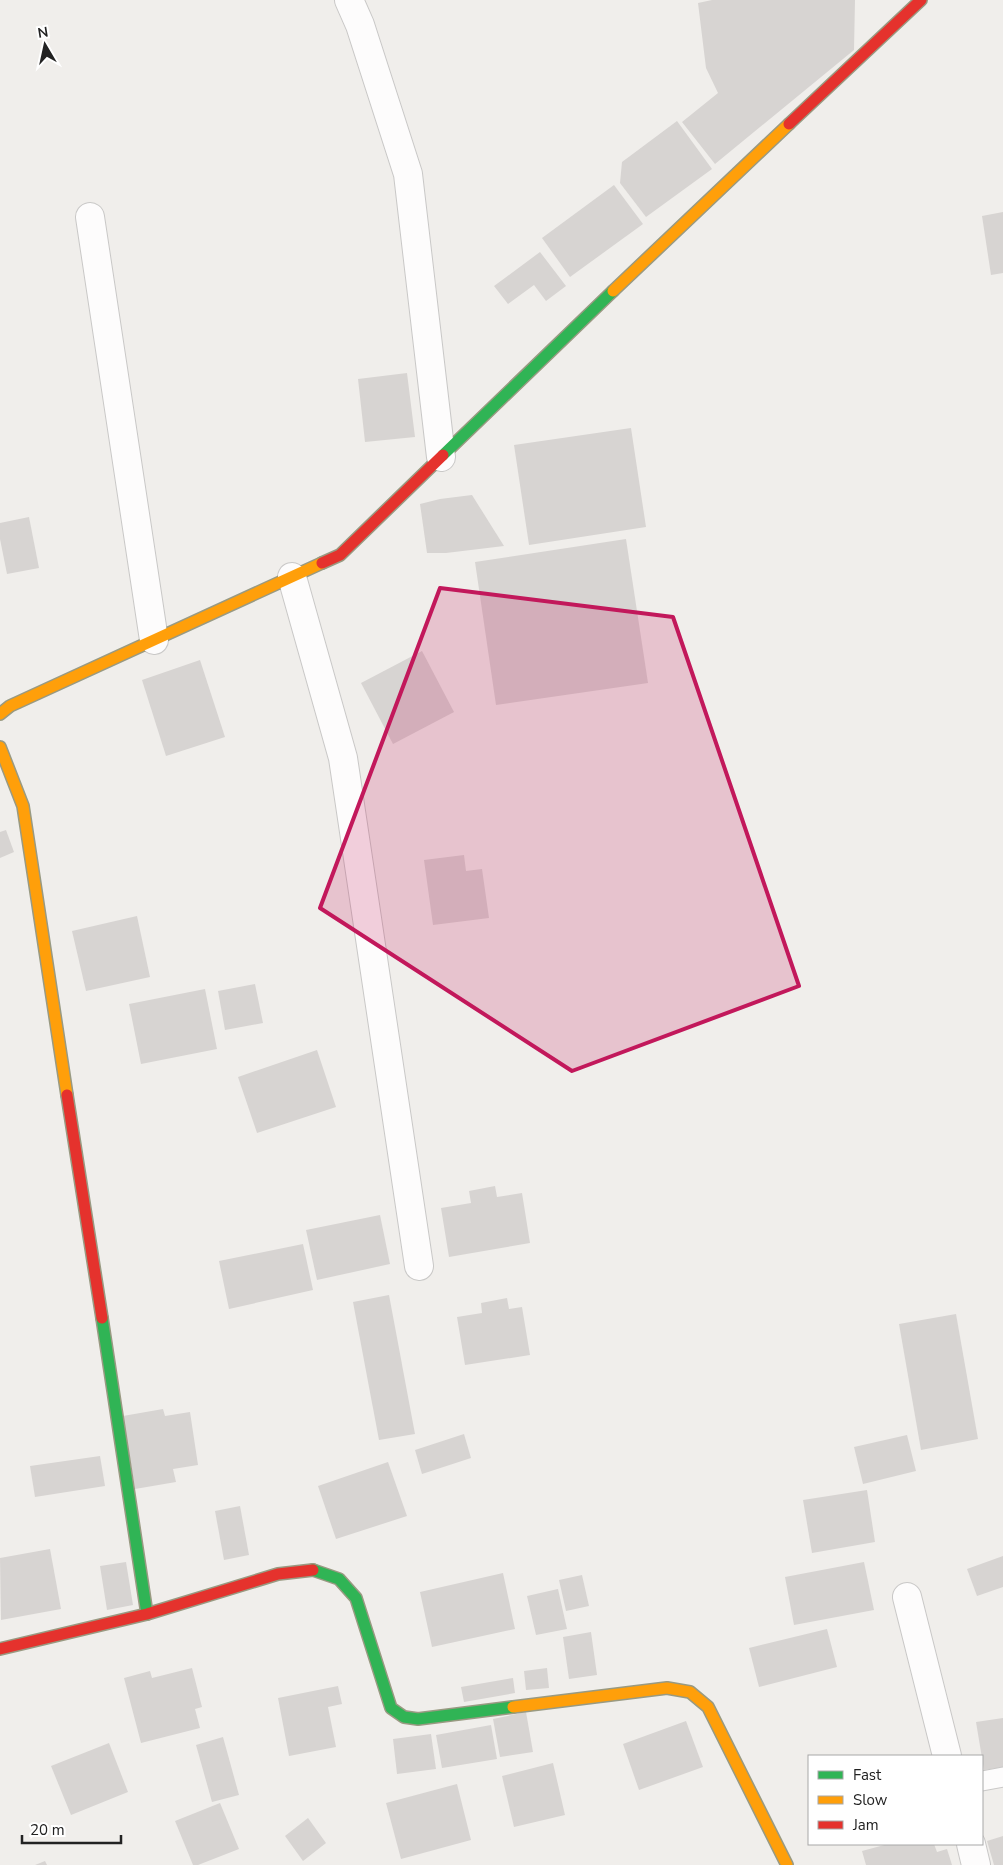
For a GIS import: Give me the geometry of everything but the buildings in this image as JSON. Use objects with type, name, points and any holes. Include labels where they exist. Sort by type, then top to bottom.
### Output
[{"type":"street","points":[[349,0],[360,25],[408,174],[441,457]]},
{"type":"street","points":[[0,714],[10,706],[340,555],[568,334],[921,0]]},
{"type":"street","points":[[90,217],[154,640]]},
{"type":"street","points":[[292,577],[343,758],[419,1266]]},
{"type":"street","points":[[0,747],[23,806],[147,1614]]},
{"type":"street","points":[[0,1649],[147,1614],[278,1574],[311,1569],[339,1579],[356,1598],[391,1708],[404,1716],[418,1719],[667,1688],[684,1689],[695,1695],[708,1707],[787,1865]]},
{"type":"street","points":[[906,1597],[947,1755]]},
{"type":"street","points":[[971,1845],[976,1865]]},
{"type":"lane","points":[[983,1781],[1003,1777]]},
{"type":"highlighted area","points":[[440,588],[673,617],[799,986],[572,1071],[320,908]]},
{"type":"traffic: fast","points":[[443,455],[613,291]]},
{"type":"traffic: fast","points":[[102,1318],[147,1614]]},
{"type":"traffic: fast","points":[[313,1570],[339,1579],[356,1598],[391,1708],[404,1717],[418,1719],[513,1707]]},
{"type":"traffic: slow","points":[[613,291],[789,124]]},
{"type":"traffic: slow","points":[[0,714],[10,706],[322,563]]},
{"type":"traffic: slow","points":[[0,747],[23,806],[67,1095]]},
{"type":"traffic: slow","points":[[513,1707],[667,1688],[690,1692],[708,1707],[787,1865]]},
{"type":"traffic: jam","points":[[789,124],[921,0]]},
{"type":"traffic: jam","points":[[322,563],[340,555],[443,455]]},
{"type":"traffic: jam","points":[[67,1095],[102,1318]]},
{"type":"traffic: jam","points":[[0,1649],[147,1614],[278,1574],[313,1570]]}]
